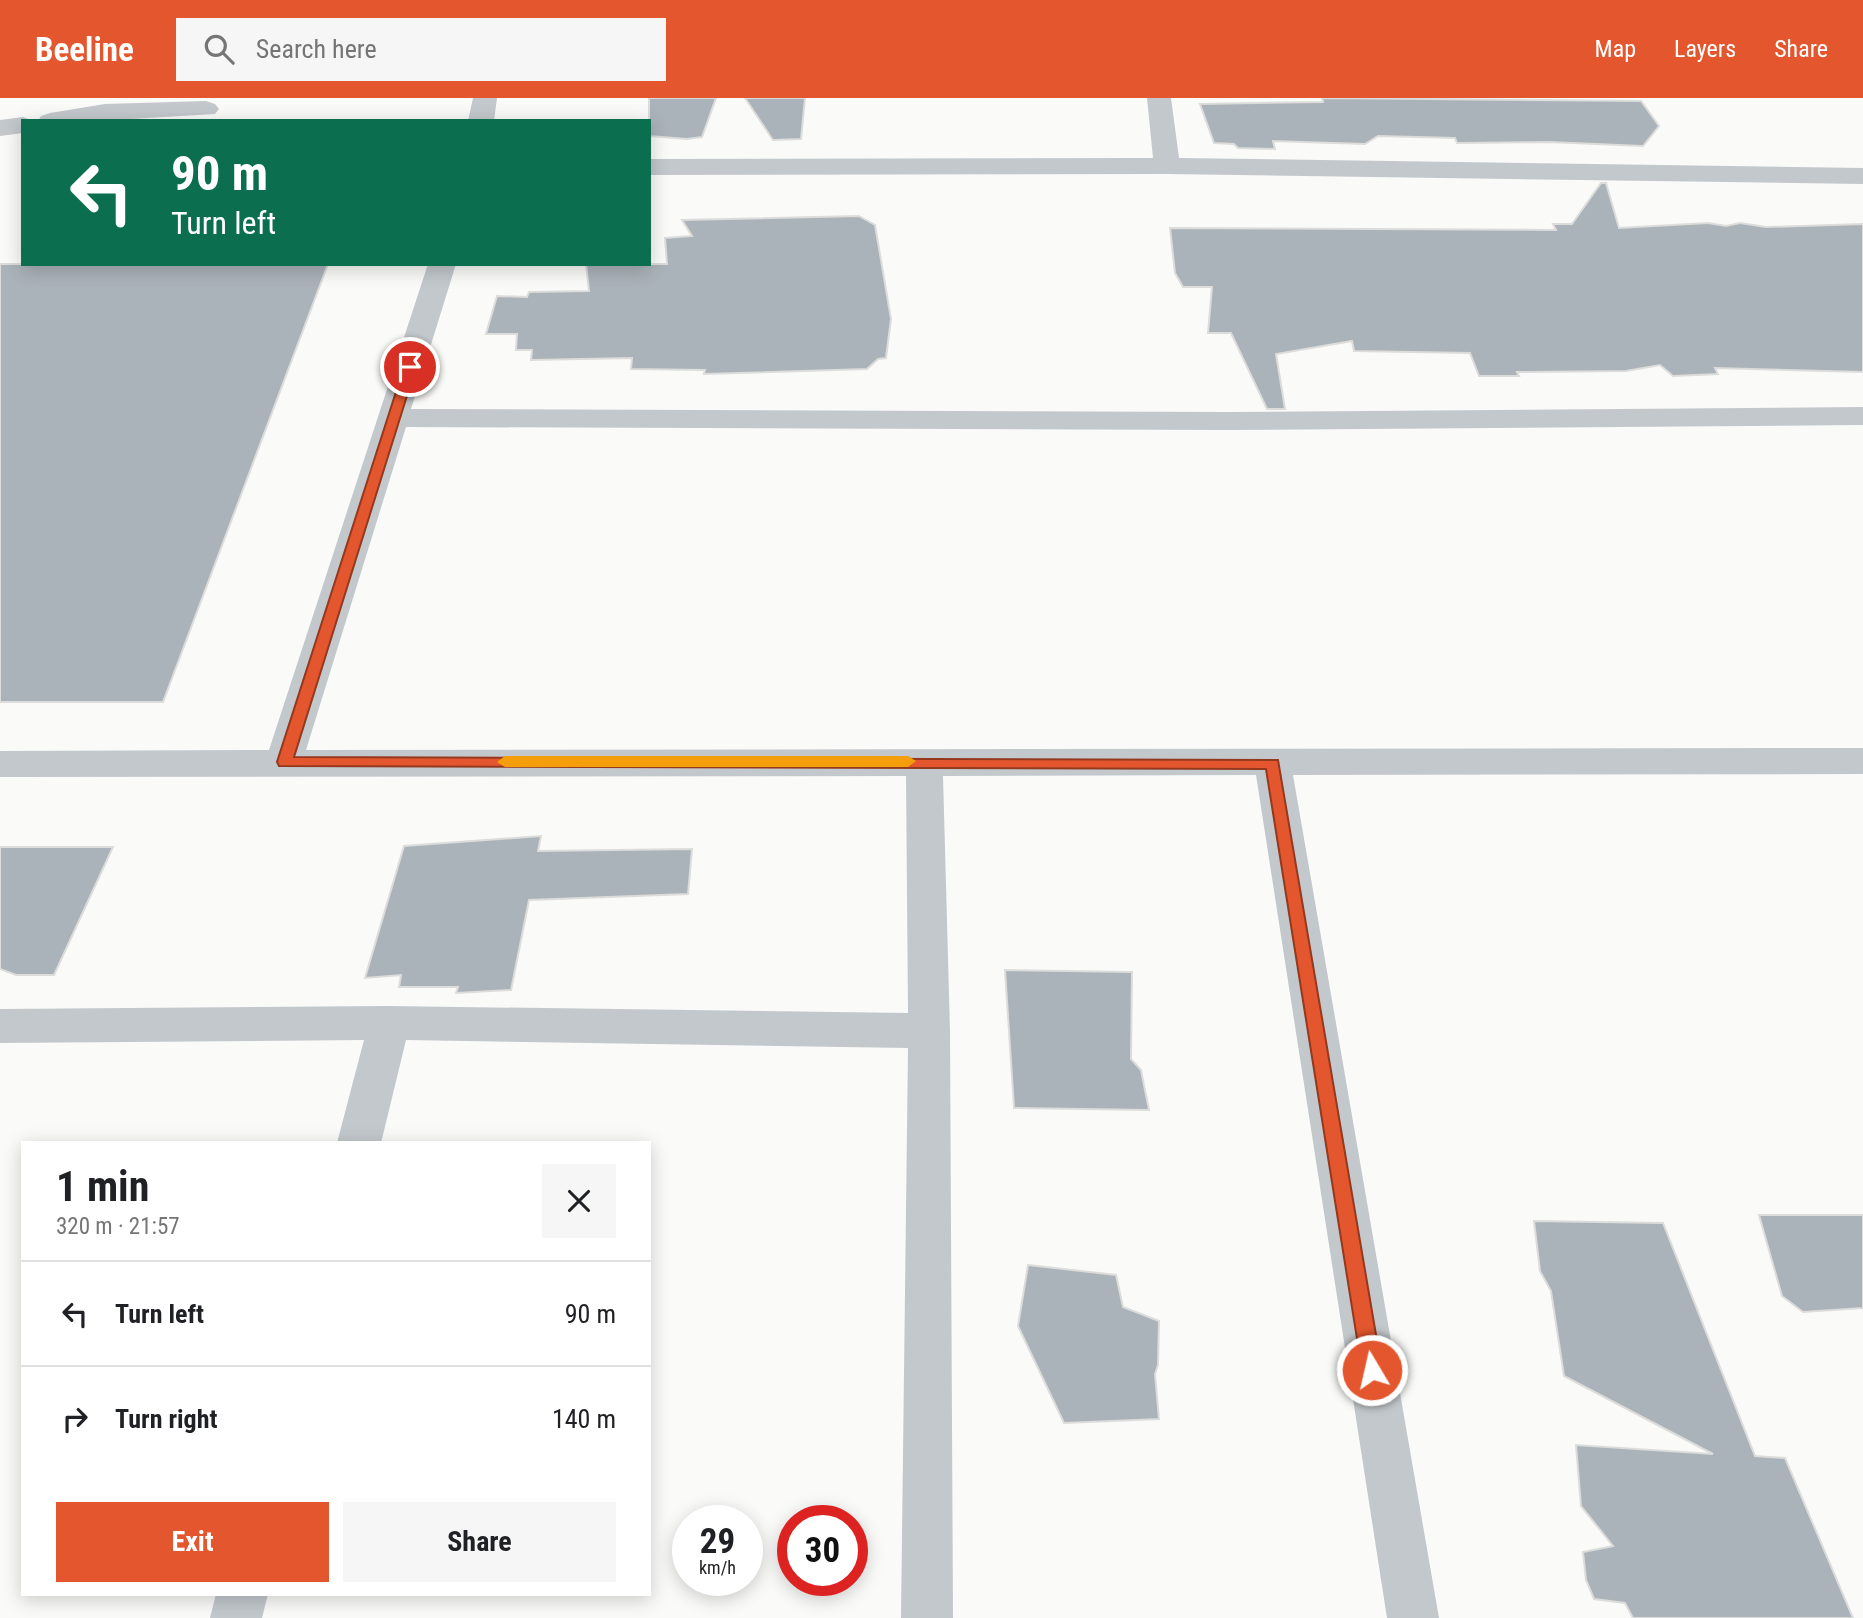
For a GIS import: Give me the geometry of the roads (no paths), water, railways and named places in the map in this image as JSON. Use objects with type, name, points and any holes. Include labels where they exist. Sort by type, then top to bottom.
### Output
[{"type":"street","points":[[481,119],[485,98]]},
{"type":"street","points":[[1159,98],[1167,166]]},
{"type":"street","points":[[64,119],[105,113],[206,108]]},
{"type":"street","points":[[0,128],[21,125]]},
{"type":"street","points":[[651,167],[1167,166],[1863,176]]},
{"type":"street","points":[[284,762],[441,266]]},
{"type":"street","points":[[394,418],[1242,421],[1863,416]]},
{"type":"street","points":[[923,761],[929,1031],[927,1618]]},
{"type":"street","points":[[0,764],[1863,761]]},
{"type":"street","points":[[1273,764],[1413,1618]]},
{"type":"street","points":[[0,1026],[389,1023],[929,1031]]},
{"type":"street","points":[[360,1141],[389,1023]]},
{"type":"street","points":[[236,1618],[242,1596]]}]
